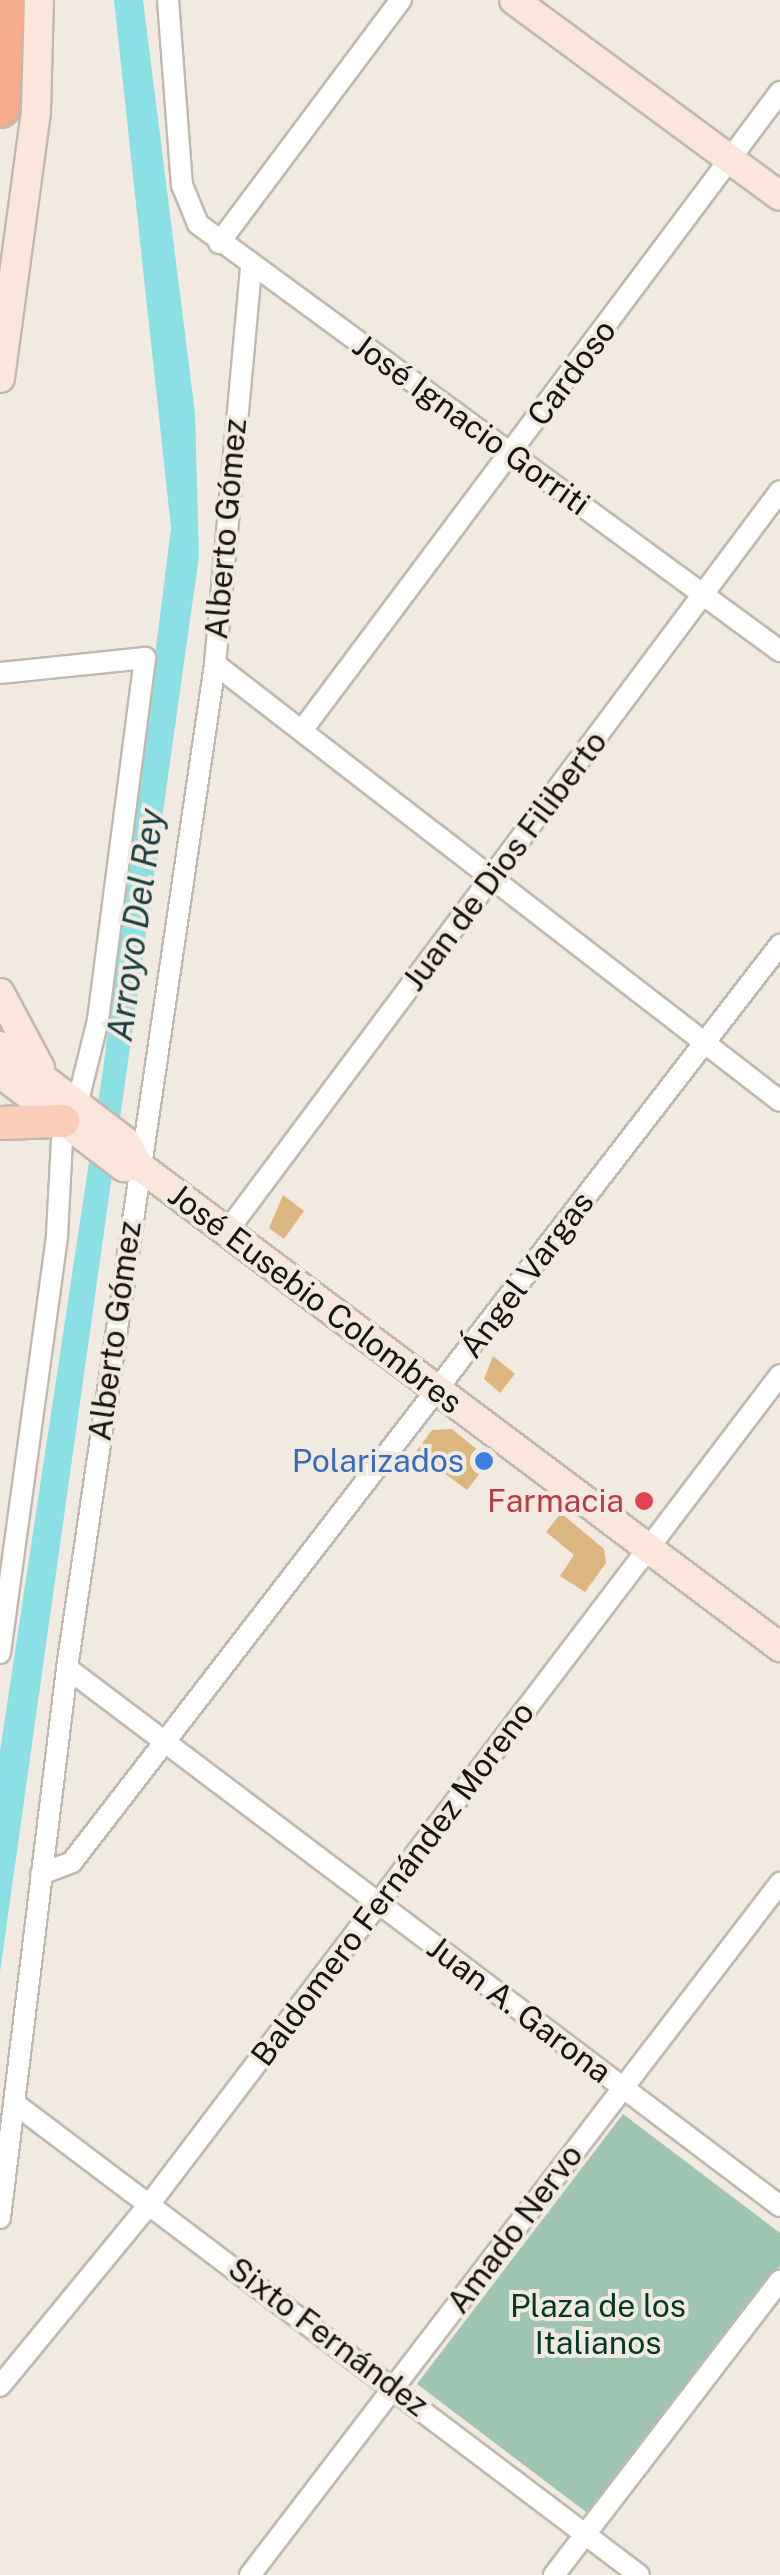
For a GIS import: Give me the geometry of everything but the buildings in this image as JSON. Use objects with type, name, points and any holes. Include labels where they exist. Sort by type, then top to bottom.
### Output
[{"type":"highway","points":[[0,108],[6,0]]},
{"type":"main road","points":[[0,1122],[78,1119]]},
{"type":"street","points":[[0,378],[36,112],[39,0]]},
{"type":"street","name":"José Ignacio Gorriti","points":[[168,0],[182,185],[198,224],[780,650]]},
{"type":"street","points":[[219,243],[401,0]]},
{"type":"street","points":[[514,0],[780,196]]},
{"type":"street","name":"Cardoso","points":[[303,728],[780,92]]},
{"type":"street","name":"Alberto Gómez","points":[[0,2218],[129,1158],[214,664],[251,266]]},
{"type":"street","name":"Juan de Dios Filiberto","points":[[228,1230],[780,491]]},
{"type":"street","points":[[0,673],[146,658],[98,1020],[57,1235],[0,1653]]},
{"type":"street","points":[[214,664],[494,875],[780,1101]]},
{"type":"street","name":"Ángel Vargas","points":[[41,1874],[72,1862],[438,1394],[780,945]]},
{"type":"street","points":[[0,993],[48,1082]]},
{"type":"street","name":"José Eusebio Colombres","points":[[0,1046],[48,1082],[78,1119]]},
{"type":"street","name":"José Eusebio Colombres","points":[[0,1073],[78,1119],[438,1394],[780,1647]]},
{"type":"street","name":"Baldomero Fernández Moreno","points":[[0,2386],[151,2202],[780,1375]]},
{"type":"street","name":"Juan A. Garona","points":[[67,1668],[780,2206]]},
{"type":"street","name":"Amado Nervo","points":[[250,2575],[780,1884]]},
{"type":"street","name":"Sixto Fernández","points":[[14,2103],[151,2202],[640,2575]]},
{"type":"street","points":[[554,2575],[780,2282]]},
{"type":"green space","name":"Plaza de los Italianos","points":[[623,2114],[780,2233],[780,2266],[590,2515],[417,2384]]},
{"type":"water","name":"Arroyo Del Rey","points":[[114,0],[143,0],[195,413],[199,556],[0,1972],[0,1751],[104,1063],[171,528]]},
{"type":"place","name":"Polarizados","points":[[484,1461]]},
{"type":"place","name":"Farmacia","points":[[644,1501]]}]
